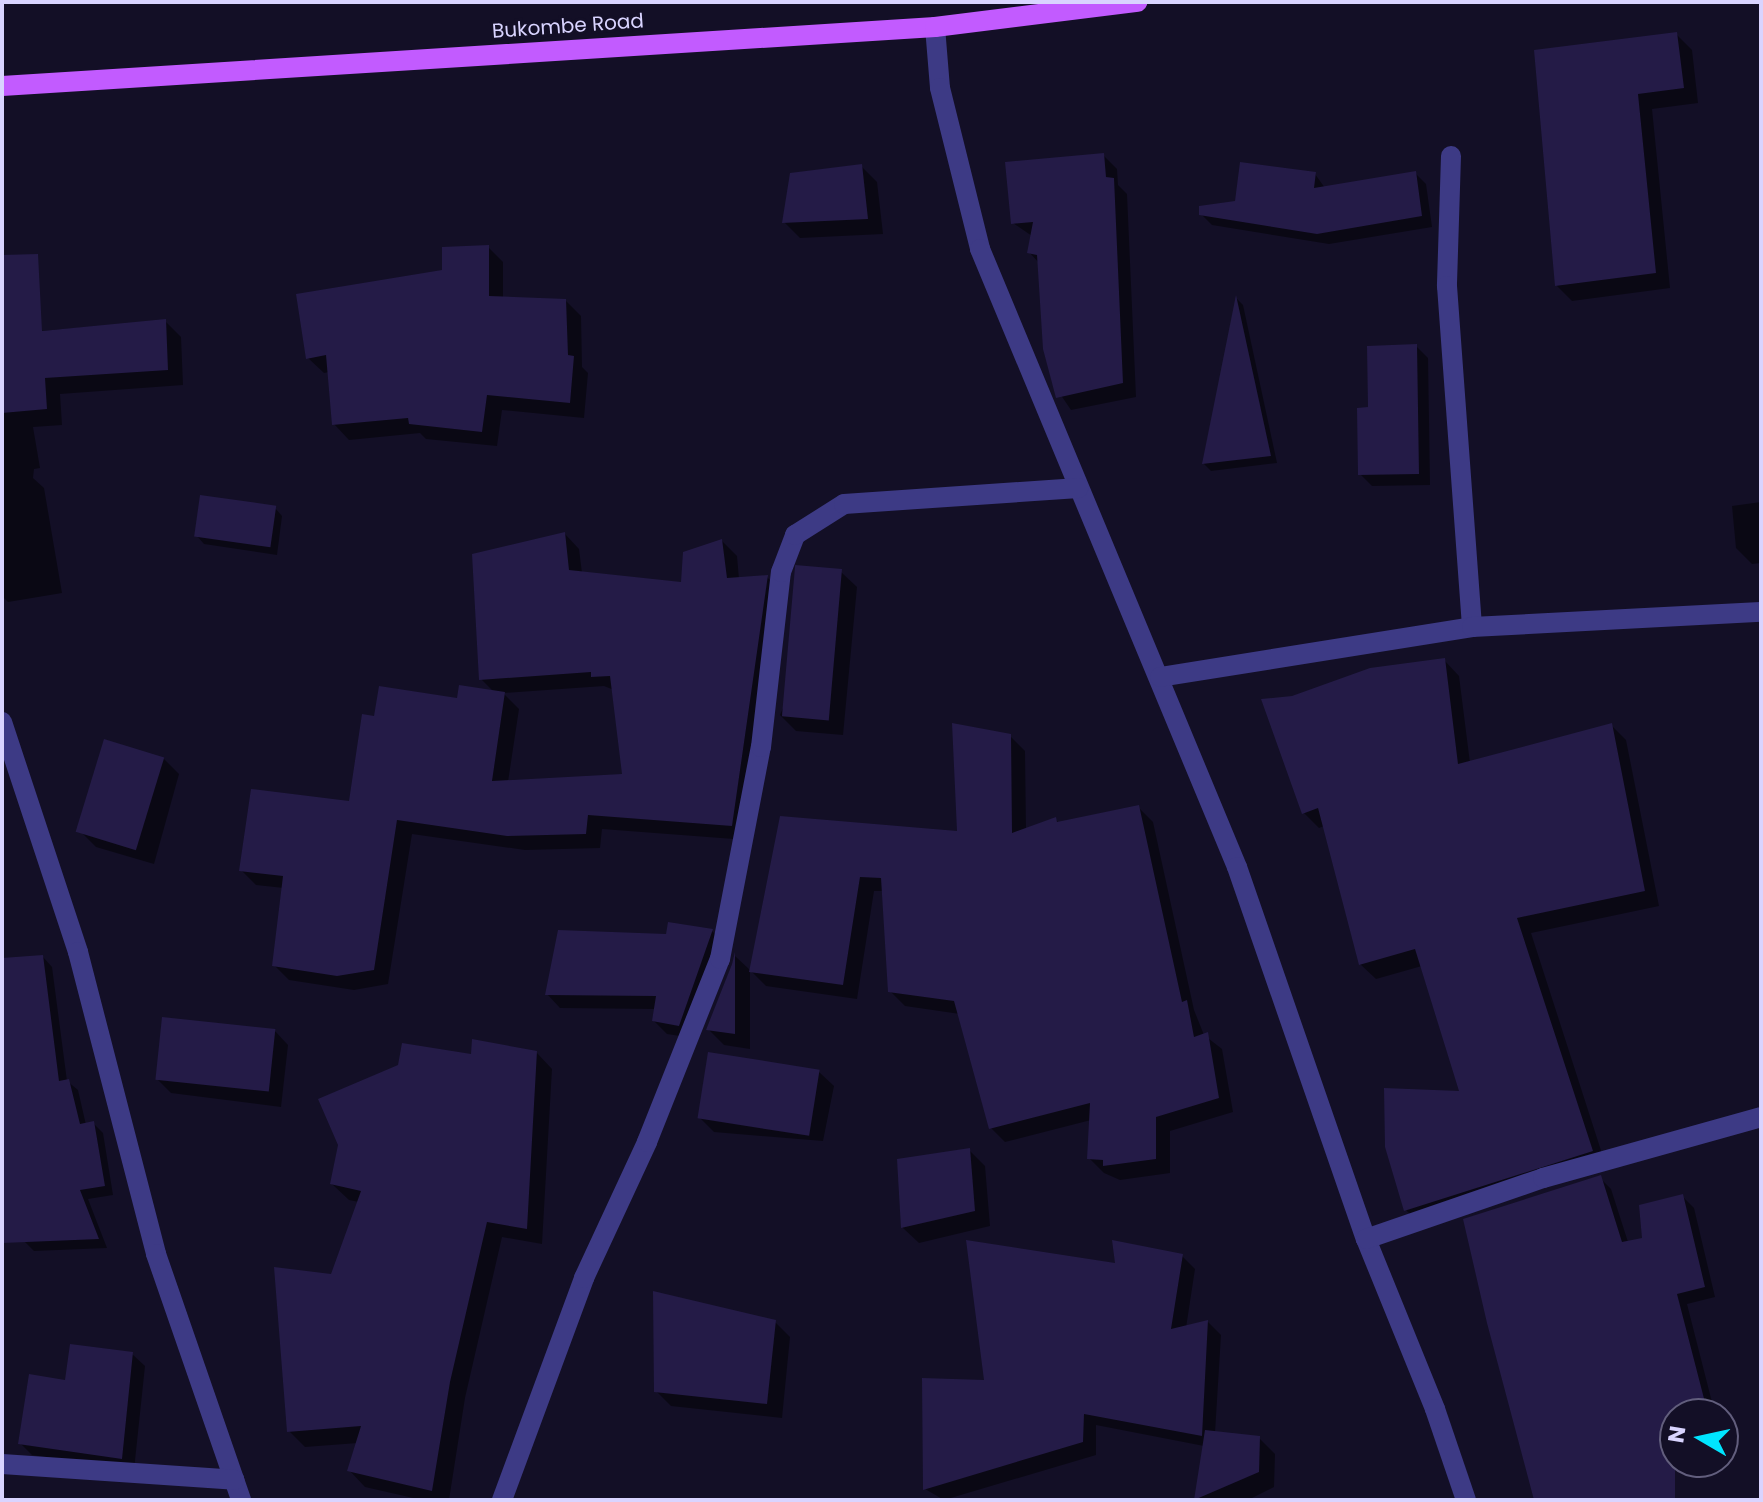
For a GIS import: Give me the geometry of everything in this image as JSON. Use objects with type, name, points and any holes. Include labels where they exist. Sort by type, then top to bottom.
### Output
[{"type":"main road","name":"Bukombe Road","points":[[2,86],[935,27],[1137,2]]},
{"type":"street","points":[[935,27],[940,88],[980,249],[1237,867],[1366,1239],[1466,1500]]},
{"type":"street","points":[[1451,156],[1447,286],[1472,627]]},
{"type":"street","points":[[502,1500],[584,1278],[647,1142],[720,959],[761,747],[781,572],[795,535],[844,504],[1078,488]]},
{"type":"street","points":[[1160,677],[1472,627],[1761,612]]},
{"type":"street","points":[[2,722],[78,952],[156,1254],[241,1500]]},
{"type":"street","points":[[1366,1239],[1543,1178],[1761,1117]]},
{"type":"street","points":[[2,1464],[234,1480]]},
{"type":"building","points":[[1677,32],[1684,88],[1638,94],[1656,273],[1555,286],[1534,50]]},
{"type":"building","points":[[1104,153],[1106,177],[1114,178],[1123,383],[1056,398],[1043,349],[1037,255],[1027,253],[1033,222],[1011,224],[1005,162]]},
{"type":"building","points":[[1240,162],[1316,172],[1314,188],[1416,171],[1422,216],[1317,234],[1199,215],[1199,206],[1235,201]]},
{"type":"building","points":[[862,164],[868,219],[782,223],[790,173]]},
{"type":"building","points":[[489,245],[489,296],[566,299],[568,355],[574,356],[570,403],[487,395],[482,432],[409,424],[408,418],[332,425],[326,355],[306,359],[296,294],[442,270],[442,247]]},
{"type":"building","points":[[38,254],[42,331],[166,319],[168,370],[45,378],[47,409],[2,413],[2,255]]},
{"type":"building","points":[[1236,295],[1271,456],[1202,464]]},
{"type":"building","points":[[1417,344],[1419,474],[1358,475],[1357,408],[1368,407],[1367,346]]},
{"type":"building","points":[[200,495],[276,506],[270,547],[194,537]]},
{"type":"building","points":[[565,532],[569,570],[681,582],[683,552],[722,539],[727,578],[768,575],[732,826],[588,815],[586,834],[507,836],[397,820],[374,970],[337,976],[272,966],[283,876],[239,871],[251,789],[349,801],[362,714],[374,716],[379,686],[457,698],[459,685],[505,692],[492,781],[622,774],[610,676],[591,677],[591,672],[479,680],[472,554]]},
{"type":"building","points":[[795,565],[842,569],[829,720],[782,716]]},
{"type":"building","points":[[1445,658],[1458,764],[1612,723],[1645,891],[1517,918],[1593,1151],[1404,1211],[1385,1147],[1384,1088],[1459,1091],[1415,949],[1359,965],[1318,808],[1302,814],[1261,699],[1292,696],[1370,668]]},
{"type":"building","points":[[952,723],[1011,734],[1012,833],[1056,817],[1057,822],[1139,805],[1182,1002],[1187,1000],[1194,1037],[1208,1032],[1219,1098],[1156,1117],[1156,1159],[1103,1166],[1103,1160],[1087,1159],[1090,1103],[989,1129],[954,1001],[888,992],[881,878],[860,877],[843,985],[749,972],[780,816],[957,831]]},
{"type":"building","points":[[104,739],[164,757],[136,850],[76,832]]},
{"type":"building","points":[[668,922],[713,929],[679,1026],[652,1021],[656,996],[545,995],[558,930],[666,934]]},
{"type":"building","points":[[735,952],[735,1034],[706,1030],[732,964]]},
{"type":"building","points":[[43,955],[59,1081],[69,1079],[80,1124],[94,1121],[105,1186],[80,1190],[99,1239],[2,1243],[2,958]]},
{"type":"building","points":[[162,1017],[275,1029],[269,1092],[155,1080]]},
{"type":"building","points":[[472,1039],[537,1051],[527,1229],[487,1222],[450,1382],[432,1491],[347,1471],[361,1426],[287,1432],[274,1267],[331,1274],[361,1191],[330,1184],[338,1145],[318,1099],[398,1065],[402,1043],[471,1054]]},
{"type":"building","points":[[708,1052],[820,1070],[809,1136],[698,1118]]},
{"type":"building","points":[[970,1148],[975,1211],[901,1228],[897,1159]]},
{"type":"building","points":[[1601,1175],[1622,1242],[1642,1238],[1639,1205],[1683,1194],[1705,1287],[1677,1294],[1704,1398],[1659,1398],[1659,1478],[1675,1478],[1675,1500],[1534,1500],[1463,1219]]},
{"type":"building","points":[[966,1240],[1115,1263],[1112,1240],[1183,1254],[1171,1329],[1208,1320],[1202,1436],[1084,1414],[1083,1442],[923,1490],[922,1378],[984,1380]]},
{"type":"building","points":[[653,1291],[776,1320],[767,1404],[654,1392]]},
{"type":"building","points":[[70,1344],[133,1352],[122,1459],[18,1444],[29,1374],[65,1380]]},
{"type":"building","points":[[1205,1430],[1260,1436],[1259,1472],[1194,1500]]}]
